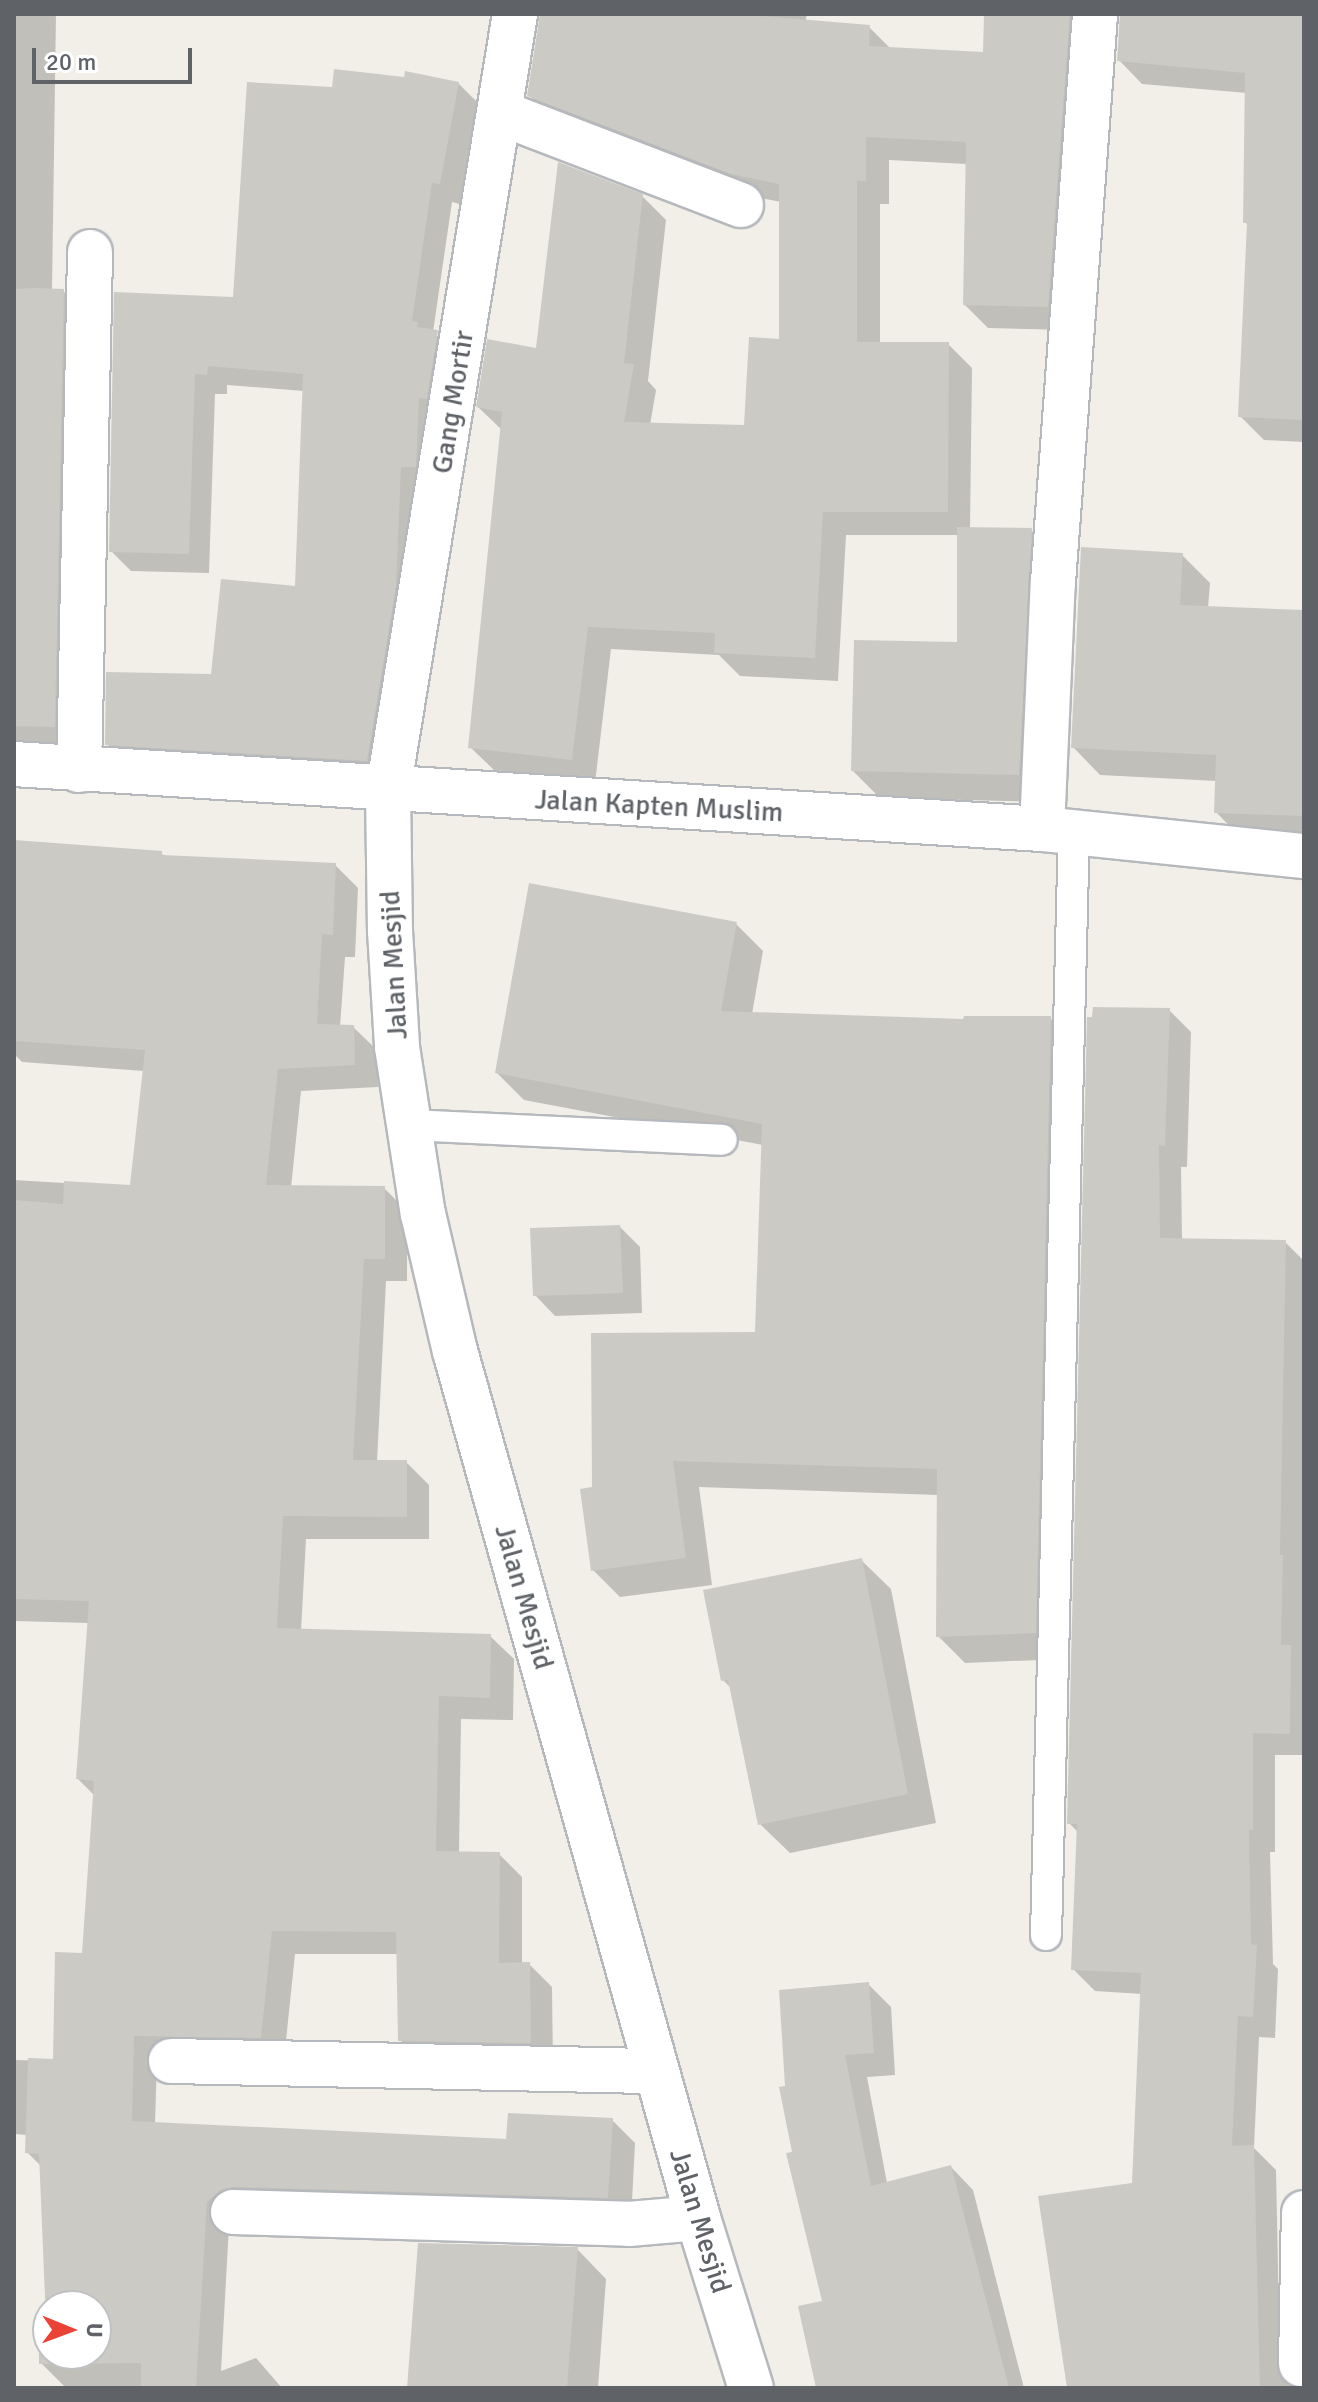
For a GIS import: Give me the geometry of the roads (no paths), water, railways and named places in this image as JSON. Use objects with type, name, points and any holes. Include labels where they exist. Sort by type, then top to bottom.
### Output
[{"type":"street","name":"Gang Mortir","points":[[388,790],[515,14]]},
{"type":"street","points":[[1058,831],[1053,582],[1095,14]]},
{"type":"street","points":[[501,113],[741,205]]},
{"type":"street","points":[[79,770],[90,252]]},
{"type":"street","name":"Jalan Kapten Muslim","points":[[14,764],[1058,831],[1304,856]]},
{"type":"street","name":"Jalan Mesjid","points":[[388,790],[390,946],[397,1047],[423,1214],[455,1351],[656,2071],[751,2388]]},
{"type":"street","points":[[171,2061],[656,2071]]},
{"type":"street","points":[[233,2212],[629,2224],[698,2218]]},
{"type":"street","points":[[1301,2364],[1304,2213]]},
{"type":"lane","points":[[1046,1935],[1058,831]]},
{"type":"lane","points":[[409,1125],[722,1140]]}]
